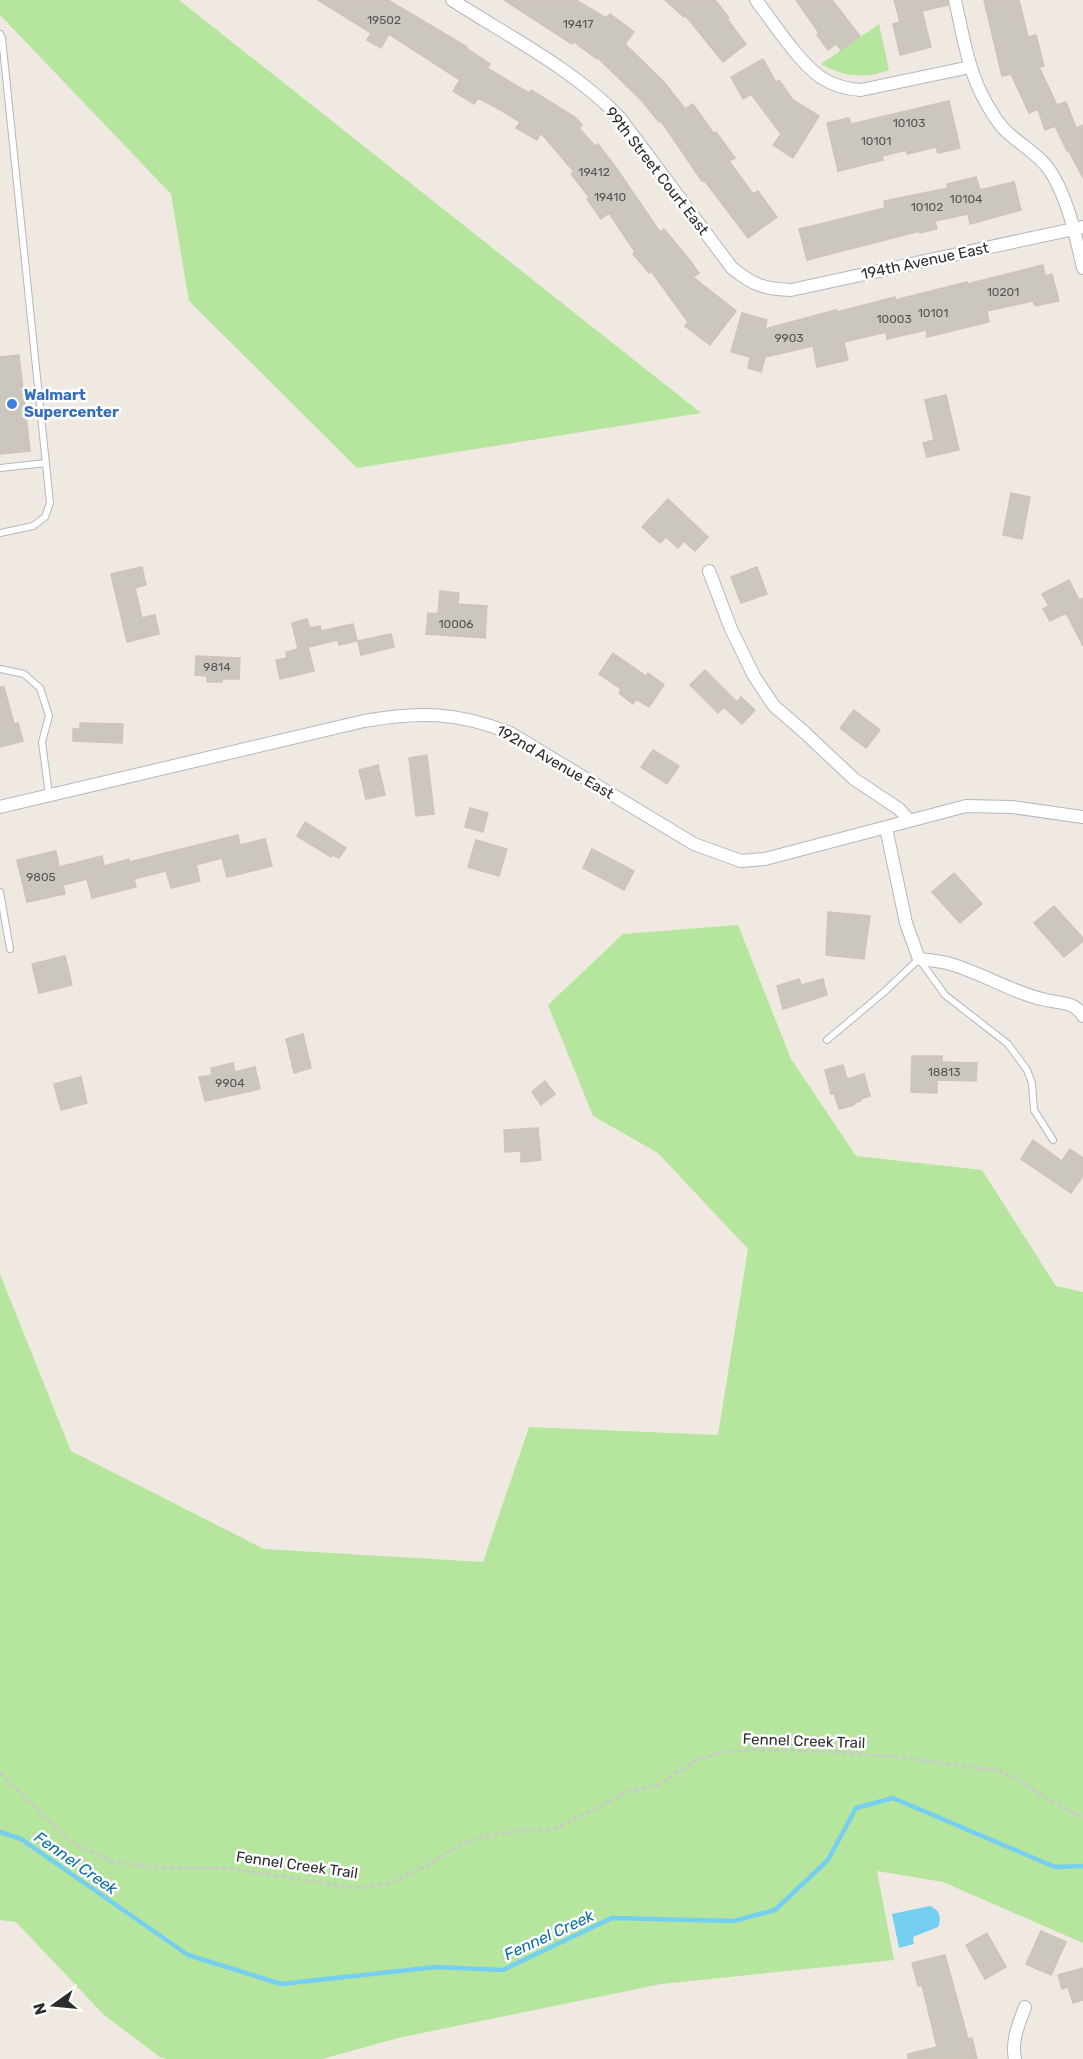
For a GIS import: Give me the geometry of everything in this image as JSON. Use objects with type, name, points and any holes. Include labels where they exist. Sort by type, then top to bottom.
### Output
[{"type":"street","name":"99th Street Court East","points":[[452,0],[573,77],[602,99],[620,118],[732,268],[754,284],[766,288]]},
{"type":"street","points":[[756,0],[809,69],[834,85],[861,90],[970,67]]},
{"type":"street","points":[[955,0],[970,67],[981,93],[1003,128],[1048,168],[1057,183],[1078,228],[1083,268]]},
{"type":"street","name":"194th Avenue East","points":[[766,288],[791,290],[1078,228]]},
{"type":"street","points":[[709,571],[744,657],[774,706],[854,779],[899,810],[909,820],[966,806],[1012,807],[1083,817]]},
{"type":"street","name":"192nd Avenue East","points":[[0,807],[364,722],[393,716],[422,714],[457,716],[483,722],[510,733],[694,844],[741,861],[765,860],[909,820]]},
{"type":"street","points":[[886,828],[906,923],[919,959],[946,962],[1045,1000],[1071,1005],[1081,1011],[1083,1016]]},
{"type":"street","points":[[1015,2059],[1013,2051],[1025,2007]]},
{"type":"lane","points":[[0,34],[50,503],[45,517],[33,526],[0,534]]},
{"type":"lane","points":[[0,468],[46,463]]},
{"type":"lane","points":[[0,669],[24,674],[40,688],[49,716],[42,742],[49,796]]},
{"type":"lane","points":[[0,892],[10,949]]},
{"type":"lane","points":[[827,1040],[919,959],[945,995],[1008,1044],[1027,1070],[1032,1083],[1034,1110],[1053,1140]]},
{"type":"path","name":"Fennel Creek Trail","points":[[0,1773],[72,1843],[111,1861],[149,1867],[227,1868],[356,1888],[392,1883],[426,1866],[463,1842],[524,1830],[552,1830],[630,1791],[658,1785],[696,1760],[724,1752],[754,1750],[832,1752],[899,1757],[999,1771],[1021,1781],[1039,1794],[1083,1818]]},
{"type":"green space","points":[[0,0],[179,0],[701,413],[357,468],[189,301],[171,194],[0,15]]},
{"type":"green space","points":[[879,24],[889,70],[871,75],[855,75],[838,72],[821,64]]},
{"type":"green space","points":[[738,925],[791,1059],[856,1156],[982,1170],[1056,1286],[1083,1292],[1083,1943],[943,1882],[877,1871],[894,1960],[661,1984],[398,2038],[322,2059],[167,2059],[160,2057],[104,2015],[16,1922],[0,1920],[0,1274],[71,1451],[264,1549],[483,1562],[529,1427],[718,1435],[748,1249],[658,1153],[593,1116],[548,1005],[623,934]]},
{"type":"water","points":[[930,1906],[939,1915],[938,1927],[913,1937],[914,1944],[899,1948],[892,1914]]},
{"type":"building","points":[[318,0],[388,0],[467,47],[490,64],[487,68],[529,93],[531,90],[575,117],[582,125],[579,128],[595,146],[598,144],[660,232],[664,229],[689,259],[699,273],[693,277],[736,311],[710,345],[685,326],[688,322],[651,271],[649,273],[633,254],[635,252],[609,213],[601,219],[587,199],[589,197],[571,174],[574,172],[541,133],[537,140],[516,128],[520,122],[499,109],[478,98],[474,104],[453,91],[460,80],[389,34],[381,48],[367,40],[371,33]]},
{"type":"building","points":[[504,0],[576,0],[606,18],[610,14],[634,32],[625,44],[665,83],[685,109],[693,104],[714,134],[716,132],[735,158],[729,161],[753,194],[758,191],[777,217],[748,238],[704,180],[702,181],[661,121],[659,122],[642,101],[598,58]]},
{"type":"building","points":[[665,0],[715,0],[746,44],[723,62],[685,15],[684,17]]},
{"type":"building","points":[[796,0],[832,0],[860,36],[841,50],[836,44],[828,50]]},
{"type":"building","points":[[894,0],[947,0],[948,5],[922,11],[931,47],[900,55],[893,24],[900,22]]},
{"type":"building","points":[[984,0],[1019,0],[1028,37],[1036,35],[1044,66],[1039,67],[1057,105],[1066,102],[1076,128],[1083,125],[1083,178],[1055,126],[1045,130],[1038,109],[1029,113],[1011,74],[1002,76]]},
{"type":"building","points":[[763,59],[776,82],[779,80],[793,100],[819,116],[793,158],[773,145],[781,134],[751,94],[743,99],[731,77]]},
{"type":"building","points":[[949,101],[960,148],[938,153],[936,147],[907,154],[906,150],[882,156],[883,160],[838,171],[827,123],[849,118],[851,124]]},
{"type":"building","points":[[976,177],[980,190],[1014,182],[1021,210],[970,224],[968,214],[935,221],[937,229],[920,233],[920,231],[807,260],[799,229],[885,208],[884,201],[948,188],[947,184]]},
{"type":"building","points":[[1043,265],[1045,276],[1052,274],[1059,301],[1035,306],[1033,301],[987,311],[989,322],[927,337],[926,330],[887,339],[886,332],[844,342],[848,360],[817,367],[813,346],[765,357],[761,372],[748,368],[750,357],[731,352],[742,313],[767,320],[765,329],[836,310],[837,312],[895,297],[895,300]]},
{"type":"building","name":"Walmart Supercenter","points":[[19,355],[30,451],[0,454],[0,357]]},
{"type":"building","points":[[946,395],[959,450],[927,457],[923,443],[934,440],[925,400]]},
{"type":"building","points":[[1011,493],[1030,497],[1022,539],[1003,535]]},
{"type":"building","points":[[668,499],[708,537],[695,551],[684,541],[678,548],[666,537],[660,543],[642,527]]},
{"type":"building","points":[[142,567],[146,585],[135,588],[142,618],[155,615],[159,634],[127,642],[111,574]]},
{"type":"building","points":[[757,567],[767,594],[741,603],[731,577]]},
{"type":"building","points":[[1069,580],[1079,600],[1083,598],[1083,646],[1066,613],[1050,621],[1043,609],[1049,606],[1042,594]]},
{"type":"building","points":[[440,591],[459,593],[458,604],[487,606],[485,638],[426,634],[428,613],[438,614]]},
{"type":"building","points":[[307,619],[310,628],[320,626],[321,631],[353,624],[357,641],[339,645],[338,640],[308,647],[314,671],[280,679],[276,660],[287,658],[286,652],[298,649],[292,623]]},
{"type":"building","points":[[391,634],[394,647],[361,655],[358,641]]},
{"type":"building","points":[[613,653],[646,676],[648,673],[664,685],[649,707],[636,699],[633,704],[619,693],[621,689],[599,674]]},
{"type":"building","points":[[196,656],[240,658],[239,679],[207,682],[207,676],[195,675]]},
{"type":"building","points":[[705,670],[737,702],[741,697],[755,710],[742,724],[724,707],[718,713],[690,685]]},
{"type":"building","points":[[0,687],[4,687],[14,724],[18,723],[23,741],[0,747]]},
{"type":"building","points":[[854,710],[880,730],[866,748],[840,728]]},
{"type":"building","points":[[80,723],[123,724],[122,743],[73,741],[73,729],[80,729]]},
{"type":"building","points":[[653,750],[679,766],[667,784],[641,767]]},
{"type":"building","points":[[427,755],[434,814],[416,816],[409,758]]},
{"type":"building","points":[[378,765],[385,795],[366,799],[359,770]]},
{"type":"building","points":[[470,808],[488,813],[483,832],[465,827]]},
{"type":"building","points":[[305,822],[346,848],[339,858],[333,855],[331,857],[297,836]]},
{"type":"building","points":[[238,835],[240,845],[265,839],[272,866],[227,877],[222,858],[196,865],[200,881],[171,888],[166,871],[134,879],[136,887],[92,898],[87,879],[63,885],[65,894],[27,902],[17,860],[56,851],[59,867],[102,856],[104,866]]},
{"type":"building","points":[[476,840],[507,849],[499,876],[468,867]]},
{"type":"building","points":[[592,849],[634,871],[624,890],[583,868]]},
{"type":"building","points":[[954,873],[982,904],[960,923],[932,892]]},
{"type":"building","points":[[1054,906],[1083,938],[1083,941],[1064,957],[1034,923]]},
{"type":"building","points":[[828,912],[870,916],[864,959],[826,955]]},
{"type":"building","points":[[65,956],[72,985],[39,993],[32,964]]},
{"type":"building","points":[[799,979],[801,985],[823,979],[827,995],[783,1009],[777,986]]},
{"type":"building","points":[[303,1034],[311,1068],[294,1073],[286,1039]]},
{"type":"building","points":[[912,1056],[942,1056],[942,1062],[977,1063],[976,1081],[937,1080],[937,1093],[911,1092]]},
{"type":"building","points":[[233,1063],[235,1072],[255,1067],[260,1089],[205,1101],[199,1077],[212,1075],[211,1068]]},
{"type":"building","points":[[843,1065],[847,1079],[864,1074],[870,1096],[860,1099],[861,1101],[854,1105],[839,1109],[834,1093],[831,1094],[825,1070]]},
{"type":"building","points":[[81,1077],[87,1103],[61,1110],[54,1084]]},
{"type":"building","points":[[545,1081],[555,1094],[541,1105],[532,1092]]},
{"type":"building","points":[[538,1128],[541,1160],[521,1162],[521,1151],[505,1152],[504,1130]]},
{"type":"building","points":[[1033,1140],[1062,1161],[1070,1149],[1083,1158],[1083,1176],[1071,1193],[1021,1159]]},
{"type":"building","points":[[1041,1931],[1066,1942],[1051,1975],[1026,1964]]},
{"type":"building","points":[[987,1933],[1006,1967],[985,1979],[966,1945]]},
{"type":"building","points":[[945,1955],[968,2039],[972,2038],[977,2059],[908,2059],[908,2054],[937,2047],[922,1985],[918,1986],[912,1963]]},
{"type":"building","points":[[1083,1968],[1083,2000],[1073,2003],[1068,1987],[1062,1989],[1058,1975]]},
{"type":"waterway","name":"Fennel Creek","points":[[0,1832],[21,1839],[188,1955],[281,1984],[436,1967],[503,1970],[612,1918],[734,1921],[775,1910],[828,1860],[856,1808],[893,1798],[1055,1867],[1083,1866]]},
{"type":"place","name":"Walmart Supercenter","points":[[12,404]]}]
